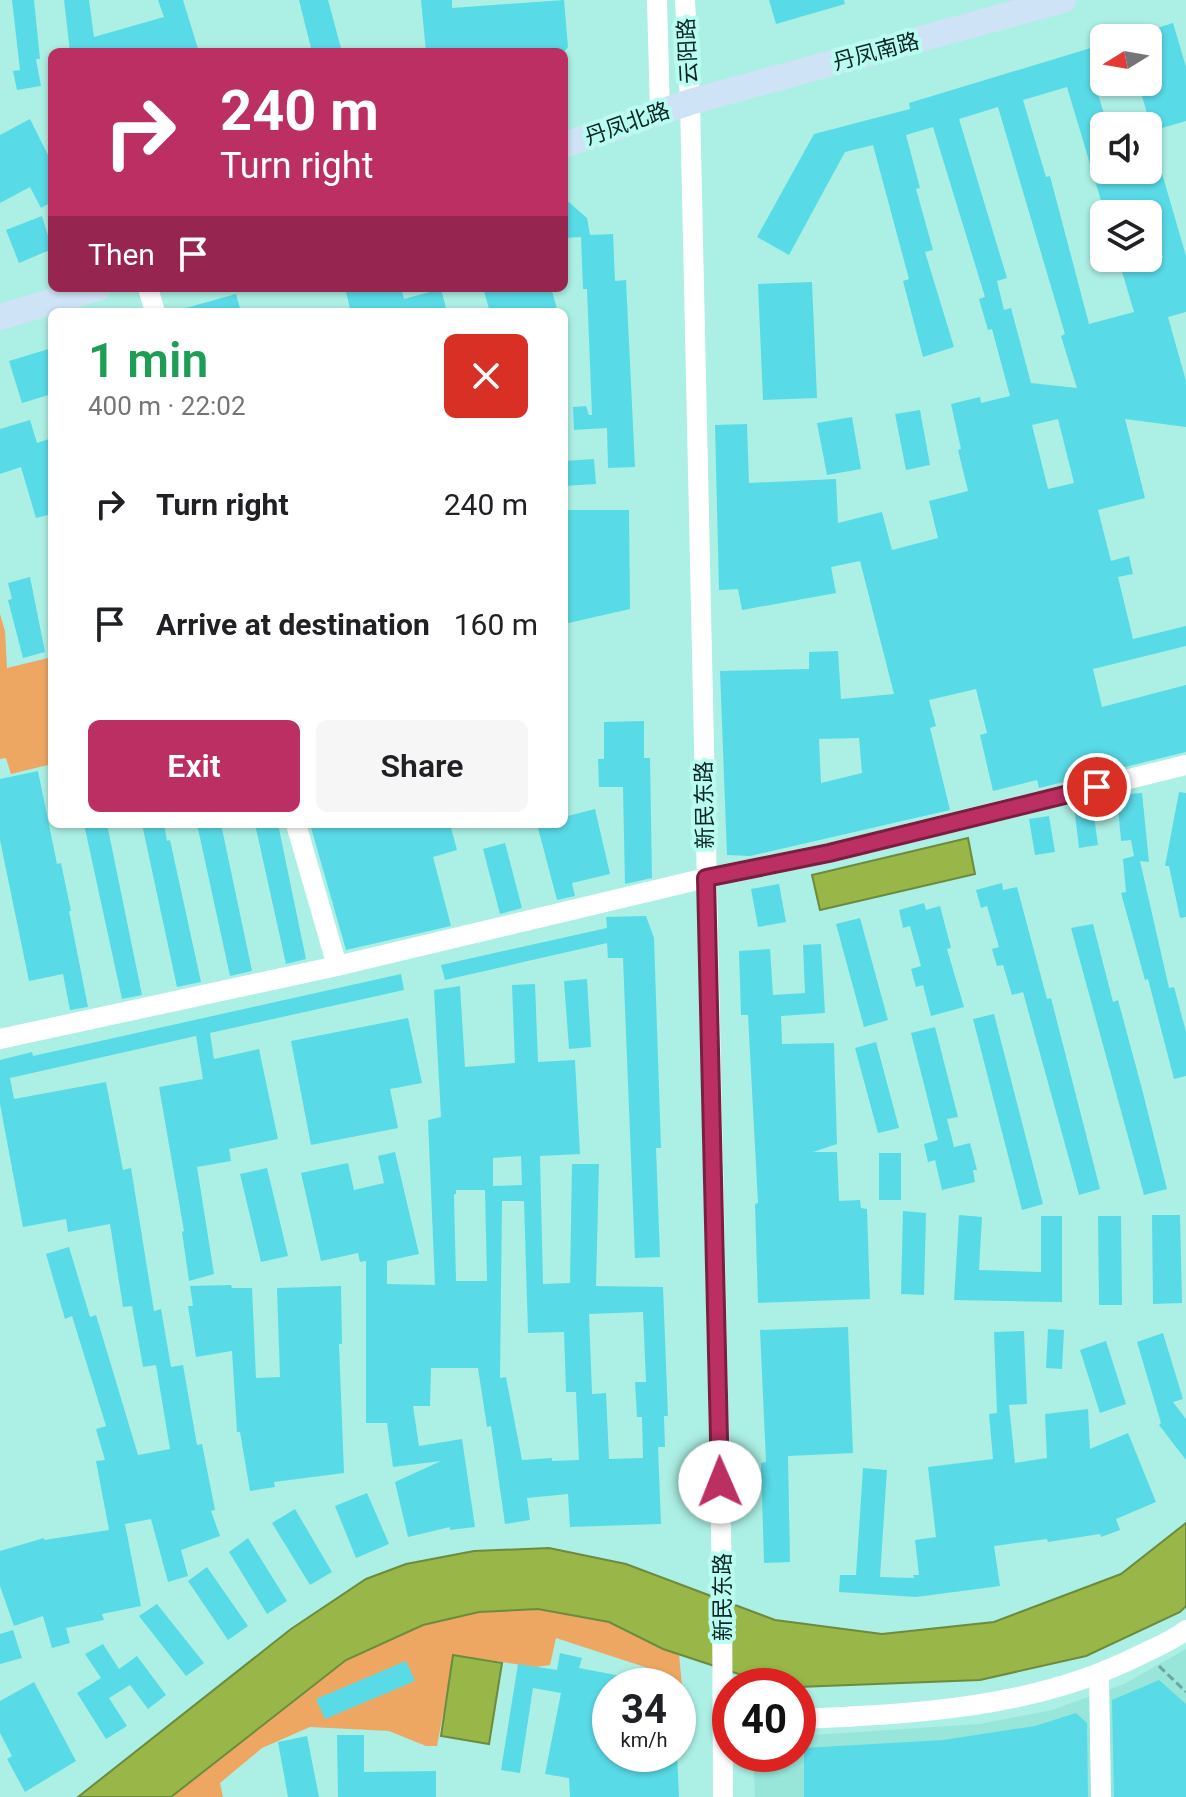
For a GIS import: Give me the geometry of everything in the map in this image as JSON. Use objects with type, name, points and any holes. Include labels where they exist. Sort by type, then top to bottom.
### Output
[{"type":"main road","name":"丹凤南路","points":[[690,102],[1063,0]]},
{"type":"main road","name":"丹凤北路","points":[[568,144],[690,102]]},
{"type":"main road","points":[[0,317],[84,292]]},
{"type":"street","name":"云阳路","points":[[657,0],[660,112]]},
{"type":"street","name":"云阳路","points":[[685,0],[690,102]]},
{"type":"street","name":"新民东路","points":[[690,102],[722,1668]]},
{"type":"street","points":[[0,1039],[337,966],[706,878],[829,853],[1186,765]]},
{"type":"street","points":[[297,828],[337,966]]},
{"type":"street","points":[[816,1718],[961,1709],[1032,1695],[1099,1675],[1186,1630]]},
{"type":"street","points":[[1099,1675],[1101,1797]]},
{"type":"street","name":"新民东路","points":[[723,1797],[724,1772]]},
{"type":"path","points":[[1145,1653],[1186,1692]]},
{"type":"shaded area","points":[[0,614],[5,631],[7,668],[48,658],[48,765],[11,774],[6,758],[0,759]]},
{"type":"shaded area","points":[[968,838],[975,874],[820,910],[812,875]]},
{"type":"shaded area","points":[[1186,1523],[1186,1606],[1180,1612],[1086,1656],[980,1680],[816,1686],[816,1668],[721,1668],[663,1649],[609,1622],[538,1609],[479,1612],[423,1625],[346,1660],[171,1797],[78,1797],[291,1629],[366,1579],[406,1564],[474,1551],[549,1548],[626,1564],[775,1620],[882,1634],[994,1622],[1121,1574]]},
{"type":"shaded area","points":[[538,1609],[609,1622],[679,1654],[680,1668],[648,1668],[556,1638],[550,1665],[536,1667],[454,1655],[437,1746],[426,1746],[389,1731],[310,1727],[262,1748],[220,1783],[223,1797],[169,1797],[346,1660],[423,1625],[479,1612]]},
{"type":"shaded area","points":[[1186,1649],[1186,1797],[755,1797],[754,1772],[816,1772],[816,1735],[980,1724],[1052,1710],[1124,1684]]},
{"type":"shaded area","points":[[453,1655],[502,1663],[489,1744],[441,1736]]},
{"type":"building","points":[[12,0],[34,0],[40,59],[36,59],[41,86],[17,90],[13,71],[20,70]]},
{"type":"building","points":[[64,0],[89,0],[94,37],[164,17],[158,0],[183,0],[198,48],[70,48]]},
{"type":"building","points":[[299,0],[328,0],[341,48],[311,48]]},
{"type":"building","points":[[421,0],[452,0],[452,8],[564,0],[567,48],[426,48]]},
{"type":"building","points":[[769,0],[844,0],[845,4],[776,24]]},
{"type":"building","points":[[1173,23],[1186,67],[1186,121],[1162,128],[1162,112],[1147,112],[1142,96],[1162,96],[1162,27]]},
{"type":"building","points":[[1090,48],[1090,96],[1098,96],[1104,112],[1090,112],[1090,164],[1067,87],[1023,100],[1046,177],[1050,176],[1089,324],[1134,312],[1122,272],[1162,272],[1163,258],[1162,200],[1101,200],[1096,184],[1162,184],[1162,173],[1186,256],[1186,312],[1168,317],[1186,381],[1186,427],[1125,419],[1145,498],[1098,510],[1111,561],[1129,556],[1133,574],[1118,577],[1133,639],[1186,626],[1186,646],[1093,669],[1102,707],[1186,685],[1186,752],[1039,788],[1037,780],[993,791],[980,735],[987,733],[976,689],[929,700],[936,726],[930,728],[950,810],[750,856],[727,855],[720,671],[809,669],[809,652],[838,651],[841,699],[894,694],[860,561],[831,567],[836,593],[742,610],[738,589],[719,590],[715,425],[747,424],[749,483],[836,479],[838,523],[882,512],[892,550],[938,538],[929,501],[968,491],[951,404],[980,397],[981,403],[1010,396],[992,329],[988,330],[979,299],[985,297],[933,127],[906,135],[920,188],[916,189],[933,250],[925,252],[954,347],[923,357],[903,281],[909,279],[873,145],[845,152],[789,255],[757,237],[814,134],[910,109],[909,103]],"holes":[[[998,107],[1065,334],[1061,336],[1077,388],[1031,383],[1011,308],[1004,310],[997,281],[1007,278],[959,119]],[[1058,419],[1074,483],[1048,489],[1032,425]],[[859,738],[862,773],[821,783],[819,739]]]},
{"type":"building","points":[[30,119],[48,155],[48,204],[41,208],[30,187],[0,203],[0,135]]},
{"type":"building","points":[[568,201],[587,218],[590,235],[613,234],[615,281],[626,280],[635,467],[608,468],[607,428],[574,430],[573,407],[586,406],[589,415],[592,415],[587,289],[583,289],[581,237],[568,238]]},
{"type":"building","points":[[42,216],[48,236],[48,251],[19,263],[6,230]]},
{"type":"building","points":[[812,282],[817,398],[763,400],[758,284]]},
{"type":"building","points":[[346,292],[402,292],[404,299],[442,292],[446,308],[350,308]]},
{"type":"building","points":[[484,292],[552,292],[557,308],[489,308]]},
{"type":"building","points":[[236,294],[240,308],[186,308]]},
{"type":"building","points":[[48,349],[48,395],[22,403],[9,361]]},
{"type":"building","points":[[920,410],[930,465],[906,470],[895,414]]},
{"type":"building","points":[[852,417],[861,469],[827,475],[817,423]]},
{"type":"building","points":[[30,420],[37,443],[48,439],[48,515],[36,518],[21,467],[0,474],[0,429]]},
{"type":"building","points":[[594,459],[596,484],[568,486],[568,461]]},
{"type":"building","points":[[568,510],[629,510],[630,609],[568,623]]},
{"type":"building","points":[[30,577],[45,652],[23,658],[8,600],[12,599],[8,583]]},
{"type":"building","points":[[644,721],[644,758],[650,758],[652,878],[625,884],[623,787],[599,787],[598,759],[604,759],[604,722]]},
{"type":"building","points":[[38,771],[57,864],[61,863],[88,1007],[70,1010],[63,974],[29,981],[0,840],[0,779]]},
{"type":"building","points":[[1179,792],[1186,793],[1186,917],[1180,918],[1169,866],[1165,866]]},
{"type":"building","points":[[1142,793],[1149,862],[1140,861],[1169,988],[1174,987],[1186,1032],[1186,1076],[1174,1079],[1121,893],[1126,892],[1123,859],[1134,856],[1131,840],[1121,841],[1117,795]]},
{"type":"building","points":[[1092,802],[1098,845],[1079,848],[1074,806]]},
{"type":"building","points":[[595,809],[610,874],[572,883],[575,896],[557,900],[538,828],[568,828],[568,816]]},
{"type":"building","points":[[1049,816],[1055,852],[1035,855],[1029,819]]},
{"type":"building","points":[[85,828],[108,828],[142,995],[122,999]]},
{"type":"building","points":[[143,828],[165,828],[167,841],[170,840],[201,982],[177,987]]},
{"type":"building","points":[[198,828],[222,828],[252,971],[230,976]]},
{"type":"building","points":[[256,828],[279,828],[306,959],[286,964]]},
{"type":"building","points":[[311,828],[451,828],[457,850],[433,857],[451,926],[346,950]]},
{"type":"building","points":[[505,843],[522,908],[500,914],[483,849]]},
{"type":"building","points":[[1002,883],[1003,890],[1017,887],[1047,999],[1051,998],[1100,1189],[1079,1195],[1023,992],[1012,995],[1003,965],[997,966],[992,949],[999,947],[987,906],[981,908],[976,890]]},
{"type":"building","points":[[779,884],[786,922],[758,927],[751,889]]},
{"type":"building","points":[[924,903],[926,910],[940,906],[951,948],[947,949],[964,1007],[931,1016],[923,985],[916,987],[911,969],[921,966],[910,926],[903,928],[899,910]]},
{"type":"building","points":[[646,916],[654,938],[661,1148],[656,1148],[660,1257],[635,1258],[623,958],[608,958],[607,943],[445,980],[441,965],[607,928],[606,917]]},
{"type":"building","points":[[860,918],[888,1020],[864,1027],[836,924]]},
{"type":"building","points":[[1093,924],[1113,1002],[1118,1000],[1167,1189],[1144,1195],[1071,928]]},
{"type":"building","points":[[821,944],[825,1013],[781,1016],[782,1044],[834,1043],[837,1144],[813,1152],[837,1152],[839,1201],[860,1200],[861,1208],[867,1209],[870,1299],[758,1303],[755,1204],[758,1203],[748,1015],[741,1015],[739,951],[770,949],[773,995],[805,993],[803,945]]},
{"type":"building","points":[[401,974],[404,990],[210,1033],[214,1059],[259,1049],[278,1139],[229,1149],[231,1161],[197,1167],[214,1274],[189,1281],[184,1231],[159,1087],[203,1079],[196,1036],[10,1078],[14,1099],[106,1082],[123,1170],[131,1168],[154,1311],[161,1309],[171,1367],[183,1365],[197,1445],[202,1444],[215,1510],[211,1511],[220,1536],[181,1550],[188,1576],[168,1582],[151,1519],[125,1524],[141,1606],[102,1614],[104,1620],[66,1628],[70,1643],[52,1648],[43,1616],[14,1626],[0,1586],[0,1551],[44,1538],[109,1530],[96,1461],[105,1460],[96,1429],[106,1426],[72,1316],[65,1319],[46,1254],[69,1247],[90,1317],[96,1315],[138,1455],[170,1449],[156,1365],[143,1367],[132,1306],[123,1307],[110,1224],[68,1232],[66,1219],[23,1227],[0,1104],[0,1060],[32,1052],[33,1056]]},
{"type":"building","points":[[587,979],[591,1047],[569,1049],[564,981]]},
{"type":"building","points":[[535,984],[538,1062],[575,1060],[580,1154],[540,1156],[543,1284],[570,1283],[572,1164],[599,1164],[596,1286],[663,1287],[668,1416],[664,1416],[665,1447],[658,1447],[661,1524],[570,1527],[568,1494],[527,1498],[530,1520],[505,1524],[491,1426],[487,1427],[478,1368],[431,1368],[430,1406],[413,1406],[419,1446],[462,1439],[475,1527],[450,1530],[450,1527],[408,1537],[395,1482],[441,1461],[393,1467],[387,1423],[366,1423],[366,1261],[360,1262],[358,1253],[321,1261],[301,1173],[348,1163],[354,1190],[384,1183],[378,1156],[395,1152],[419,1254],[387,1261],[387,1284],[435,1285],[428,1120],[441,1117],[434,990],[460,986],[465,1067],[515,1063],[512,985]],"holes":[[[521,1156],[522,1185],[493,1186],[493,1158]],[[456,1190],[485,1190],[487,1281],[456,1281]],[[502,1201],[524,1201],[528,1333],[564,1332],[566,1392],[576,1392],[579,1460],[522,1460],[506,1377],[500,1378]],[[643,1312],[646,1382],[635,1382],[637,1417],[642,1417],[643,1458],[609,1459],[606,1393],[592,1394],[589,1314]]]},
{"type":"building","points":[[994,1014],[1043,1204],[1022,1210],[973,1019]]},
{"type":"building","points":[[408,1018],[422,1083],[390,1089],[398,1128],[311,1145],[291,1041]]},
{"type":"building","points":[[935,1027],[958,1117],[947,1119],[954,1147],[970,1143],[977,1170],[973,1170],[975,1182],[942,1190],[935,1160],[928,1162],[924,1144],[938,1140],[911,1033]]},
{"type":"building","points":[[876,1042],[899,1128],[878,1133],[855,1048]]},
{"type":"building","points":[[879,1153],[901,1153],[901,1200],[879,1200]]},
{"type":"building","points":[[267,1168],[288,1256],[261,1262],[240,1174]]},
{"type":"building","points":[[903,1211],[926,1213],[924,1295],[901,1294]]},
{"type":"building","points":[[959,1215],[982,1217],[979,1270],[1041,1272],[1041,1216],[1062,1216],[1062,1302],[954,1300]]},
{"type":"building","points":[[1152,1215],[1180,1215],[1182,1303],[1153,1304]]},
{"type":"building","points":[[1098,1216],[1121,1216],[1122,1305],[1099,1305]]},
{"type":"building","points":[[231,1285],[232,1288],[252,1288],[256,1378],[280,1377],[277,1288],[341,1286],[342,1344],[339,1344],[344,1473],[274,1482],[275,1487],[250,1491],[240,1432],[237,1432],[232,1351],[196,1357],[188,1306],[193,1306],[190,1286]]},
{"type":"building","points":[[848,1327],[853,1453],[788,1456],[790,1562],[764,1563],[761,1463],[766,1462],[760,1330]]},
{"type":"building","points":[[1048,1329],[1064,1330],[1062,1369],[1046,1368]]},
{"type":"building","points":[[1024,1331],[1027,1404],[1009,1405],[1015,1463],[1047,1458],[1045,1414],[1088,1409],[1090,1449],[1128,1433],[1156,1502],[1116,1519],[1120,1530],[1101,1537],[1100,1534],[994,1546],[1000,1586],[916,1597],[839,1592],[840,1575],[856,1575],[863,1468],[887,1470],[880,1577],[914,1578],[913,1575],[919,1575],[915,1540],[936,1537],[928,1467],[993,1459],[989,1414],[997,1413],[994,1332]]},
{"type":"building","points":[[1163,1333],[1183,1399],[1173,1402],[1186,1419],[1186,1460],[1159,1425],[1161,1423],[1137,1342]]},
{"type":"building","points":[[1106,1341],[1126,1404],[1100,1413],[1080,1350]]},
{"type":"building","points":[[367,1493],[389,1544],[356,1558],[335,1506]]},
{"type":"building","points":[[295,1509],[332,1572],[310,1585],[272,1523]]},
{"type":"building","points":[[248,1538],[287,1601],[267,1614],[229,1552]]},
{"type":"building","points":[[207,1567],[248,1626],[228,1640],[188,1581]]},
{"type":"building","points":[[157,1604],[204,1663],[186,1676],[139,1616]]},
{"type":"building","points":[[13,1630],[22,1658],[0,1664],[0,1634]]},
{"type":"building","points":[[103,1644],[119,1669],[137,1656],[166,1695],[148,1709],[130,1685],[109,1698],[127,1726],[106,1739],[77,1693],[101,1678],[85,1654]]},
{"type":"building","points":[[560,1653],[582,1658],[579,1668],[592,1670],[592,1772],[678,1772],[679,1797],[570,1797],[569,1778],[545,1774],[561,1693],[533,1688],[520,1773],[501,1770],[518,1664],[557,1670]]},
{"type":"building","points":[[406,1661],[415,1681],[325,1719],[316,1699]]},
{"type":"building","points":[[1159,1680],[1186,1704],[1186,1797],[1114,1797],[1112,1700]]},
{"type":"building","points":[[34,1682],[76,1761],[25,1792],[7,1759],[12,1756],[0,1733],[0,1701]]},
{"type":"building","points":[[1076,1713],[1087,1723],[1088,1797],[804,1797],[804,1772],[816,1772],[816,1747],[943,1740],[1035,1726]]},
{"type":"building","points":[[337,1735],[364,1735],[364,1772],[436,1771],[436,1797],[338,1797]]},
{"type":"building","points":[[307,1736],[319,1797],[288,1797],[278,1742]]},
{"type":"route","points":[[720,1482],[706,878],[829,853],[1097,787]]}]
